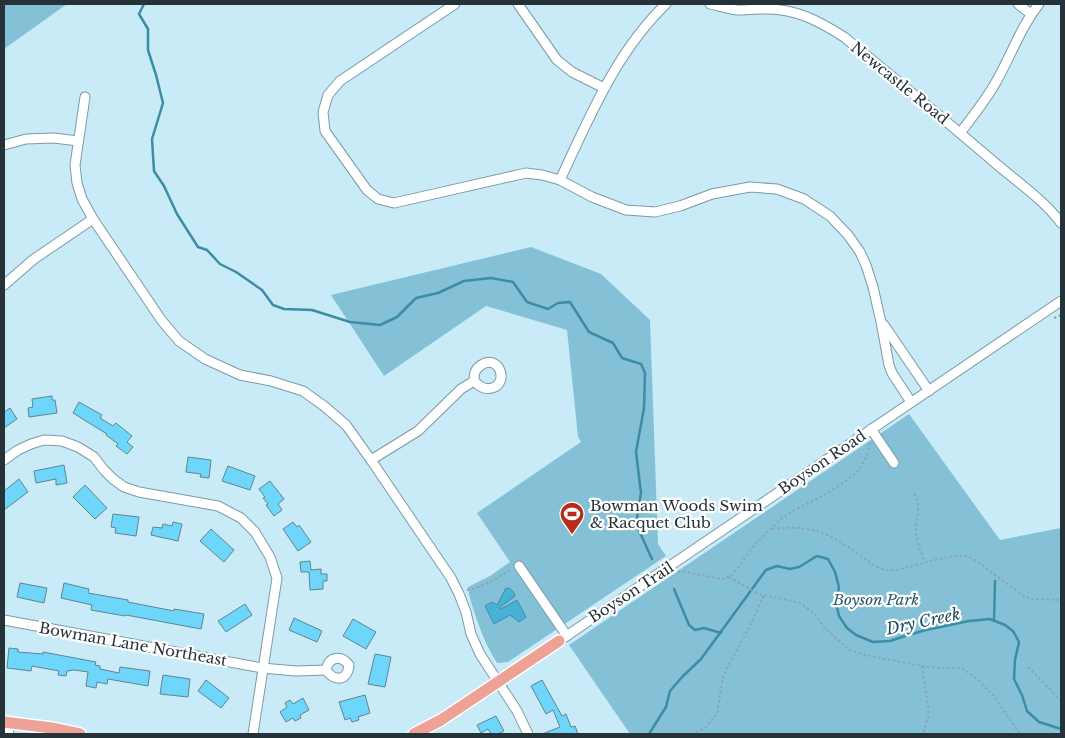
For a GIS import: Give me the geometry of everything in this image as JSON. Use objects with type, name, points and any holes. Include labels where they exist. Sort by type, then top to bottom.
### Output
[{"type":"main road","points":[[414,734],[441,720],[563,638]]},
{"type":"main road","points":[[6,726],[52,728],[80,734]]},
{"type":"street","points":[[455,4],[340,81],[328,96],[322,112],[325,131],[367,190],[378,199],[394,203],[526,173],[560,180],[592,197],[626,210],[636,211],[656,212],[680,206],[712,194],[750,187],[777,189],[804,198],[830,216],[848,235],[860,252],[873,287],[892,373],[911,402]]},
{"type":"street","points":[[518,4],[557,60],[572,72],[604,88]]},
{"type":"street","points":[[560,180],[604,88],[624,54],[651,18],[666,4]]},
{"type":"street","name":"Newcastle Road","points":[[710,4],[735,10],[783,7],[826,25],[844,37],[1040,200],[1061,223]]},
{"type":"street","points":[[1018,4],[1031,14]]},
{"type":"street","points":[[960,133],[987,99],[1022,30],[1039,4]]},
{"type":"street","points":[[85,97],[75,164],[77,183],[82,199],[93,219],[162,321],[179,341],[205,359],[240,375],[271,381],[303,391],[346,425],[372,460],[451,578],[458,591],[466,612],[471,634],[480,654],[517,710],[528,734]]},
{"type":"street","points":[[4,145],[26,139],[54,138],[78,141]]},
{"type":"street","points":[[4,285],[34,259],[93,219]]},
{"type":"street","name":"Boyson Road","points":[[563,638],[874,433],[911,402],[1061,301]]},
{"type":"street","points":[[882,322],[929,391]]},
{"type":"street","points":[[372,460],[418,431],[461,389],[474,381]]},
{"type":"street","points":[[874,433],[894,463]]},
{"type":"street","points":[[4,460],[31,444],[44,440],[62,441],[78,447],[94,457],[113,479],[124,486],[139,492],[218,506],[241,518],[255,532],[270,556],[276,578],[253,734]]},
{"type":"street","points":[[519,566],[563,638]]},
{"type":"street","name":"Bowman Lane Northeast","points":[[4,620],[262,668],[296,671],[326,670]]},
{"type":"path","points":[[1052,319],[1055,316],[1061,315]]},
{"type":"path","points":[[729,577],[755,544],[786,516],[828,493],[854,475],[866,458],[874,433]]},
{"type":"path","points":[[914,494],[917,497],[918,508],[916,534],[924,563]]},
{"type":"path","points":[[770,530],[809,529],[826,534],[876,566],[886,570],[899,569],[956,556],[968,557],[1024,596],[1061,600]]},
{"type":"path","points":[[458,591],[473,589],[519,566]]},
{"type":"path","name":"Boyson Trail","points":[[678,572],[681,570],[721,579],[729,577],[756,593],[800,603],[814,613],[823,626],[849,650],[922,666],[964,669],[993,695],[1020,734]]},
{"type":"path","points":[[691,734],[704,729],[717,714],[723,676],[764,595]]},
{"type":"path","points":[[922,666],[930,714],[922,734]]},
{"type":"path","points":[[1028,667],[1061,701]]},
{"type":"green space","points":[[4,4],[67,4],[4,49]]},
{"type":"green space","points":[[531,247],[601,274],[650,320],[658,544],[666,556],[508,662],[497,663],[481,631],[468,587],[490,576],[510,562],[477,513],[581,442],[578,437],[567,330],[486,306],[384,376],[331,295]]},
{"type":"green space","name":"Boyson Park","points":[[909,414],[1000,540],[1061,528],[1061,734],[630,734],[569,645]]},
{"type":"shaded area","points":[[506,588],[512,590],[515,596],[499,608],[501,609],[517,600],[526,617],[519,622],[510,615],[494,624],[485,606],[492,602],[497,605]]},
{"type":"building","points":[[52,396],[52,400],[55,400],[57,413],[29,417],[28,408],[33,407],[32,399]]},
{"type":"building","points":[[79,402],[102,415],[100,418],[113,426],[116,423],[132,436],[127,442],[133,447],[127,454],[116,446],[118,444],[107,434],[73,413]]},
{"type":"building","points":[[10,408],[17,419],[4,428],[4,412]]},
{"type":"building","points":[[188,457],[211,460],[209,478],[200,477],[201,474],[186,472]]},
{"type":"building","points":[[64,465],[67,483],[56,485],[56,479],[36,483],[34,471]]},
{"type":"building","points":[[228,466],[255,476],[250,490],[222,481]]},
{"type":"building","points":[[19,479],[28,492],[4,510],[4,491]]},
{"type":"building","points":[[270,481],[284,499],[278,504],[282,510],[274,516],[266,505],[268,504],[263,498],[265,497],[259,489]]},
{"type":"building","points":[[85,485],[107,508],[95,519],[73,497]]},
{"type":"building","points":[[113,514],[139,517],[136,536],[115,533],[116,528],[111,527]]},
{"type":"building","points":[[173,522],[182,524],[178,541],[151,535],[153,527],[162,528],[163,524],[172,526]]},
{"type":"building","points":[[293,522],[297,527],[299,525],[311,542],[298,551],[283,529]]},
{"type":"building","points":[[211,529],[234,550],[224,562],[200,541]]},
{"type":"building","points":[[310,561],[311,570],[321,569],[321,574],[327,574],[327,581],[323,581],[323,589],[310,590],[309,572],[301,572],[300,562]]},
{"type":"building","points":[[20,583],[47,588],[44,603],[17,597]]},
{"type":"building","points":[[64,583],[89,589],[88,593],[128,600],[128,602],[174,611],[174,609],[204,614],[201,629],[91,610],[92,605],[61,598]]},
{"type":"building","points":[[245,604],[252,615],[226,632],[218,621]]},
{"type":"building","points":[[294,618],[322,631],[317,642],[289,630]]},
{"type":"building","points":[[353,619],[376,632],[366,649],[343,636]]},
{"type":"building","points":[[9,648],[18,649],[18,652],[43,654],[43,652],[96,662],[95,665],[100,666],[100,669],[119,673],[120,667],[150,671],[148,686],[108,679],[107,684],[97,682],[96,688],[86,686],[88,672],[67,671],[66,676],[58,675],[59,671],[32,666],[31,671],[7,668]]},
{"type":"building","points":[[375,654],[391,657],[385,687],[368,684]]},
{"type":"building","points":[[163,675],[190,679],[188,697],[160,694]]},
{"type":"building","points":[[206,680],[229,698],[221,708],[198,691]]},
{"type":"building","points":[[542,680],[562,716],[566,714],[571,727],[575,726],[578,734],[542,734],[560,727],[553,710],[546,714],[531,686]]},
{"type":"building","points":[[365,695],[370,713],[358,717],[359,720],[352,722],[350,718],[345,720],[339,702]]},
{"type":"building","points":[[303,698],[309,710],[300,715],[301,718],[295,721],[293,718],[286,722],[280,712],[287,707],[285,703],[290,700],[293,704]]},
{"type":"building","points":[[496,716],[504,731],[498,734],[491,734],[488,729],[481,733],[477,725]]},
{"type":"waterway","points":[[144,4],[139,14],[148,29],[148,50],[163,103],[152,139],[154,171],[164,186],[177,214],[198,247],[207,250],[220,264],[236,272],[262,290],[273,305],[284,309],[312,310],[350,322],[380,325],[397,317],[416,298],[438,293],[464,281],[491,278],[513,282],[527,302],[548,309],[558,303],[570,302],[589,332],[613,343],[622,358],[641,364],[645,373],[644,408],[636,452],[641,493],[636,524],[652,559]]},
{"type":"waterway","name":"Dry Creek","points":[[649,734],[666,707],[670,691],[701,659],[766,570],[777,566],[790,569],[799,567],[817,556],[828,559],[835,572],[839,587],[836,603],[839,616],[847,628],[856,635],[873,642],[890,641],[926,630],[969,621],[990,619],[1005,625],[1013,631],[1019,642],[1015,660],[1014,679],[1027,711],[1039,722],[1061,729]]},
{"type":"waterway","points":[[994,621],[995,581]]},
{"type":"waterway","points":[[674,589],[689,625],[695,630],[704,628],[721,633]]},
{"type":"place","name":"Bowman Woods Swim & Racquet Club","points":[[572,535]]}]
